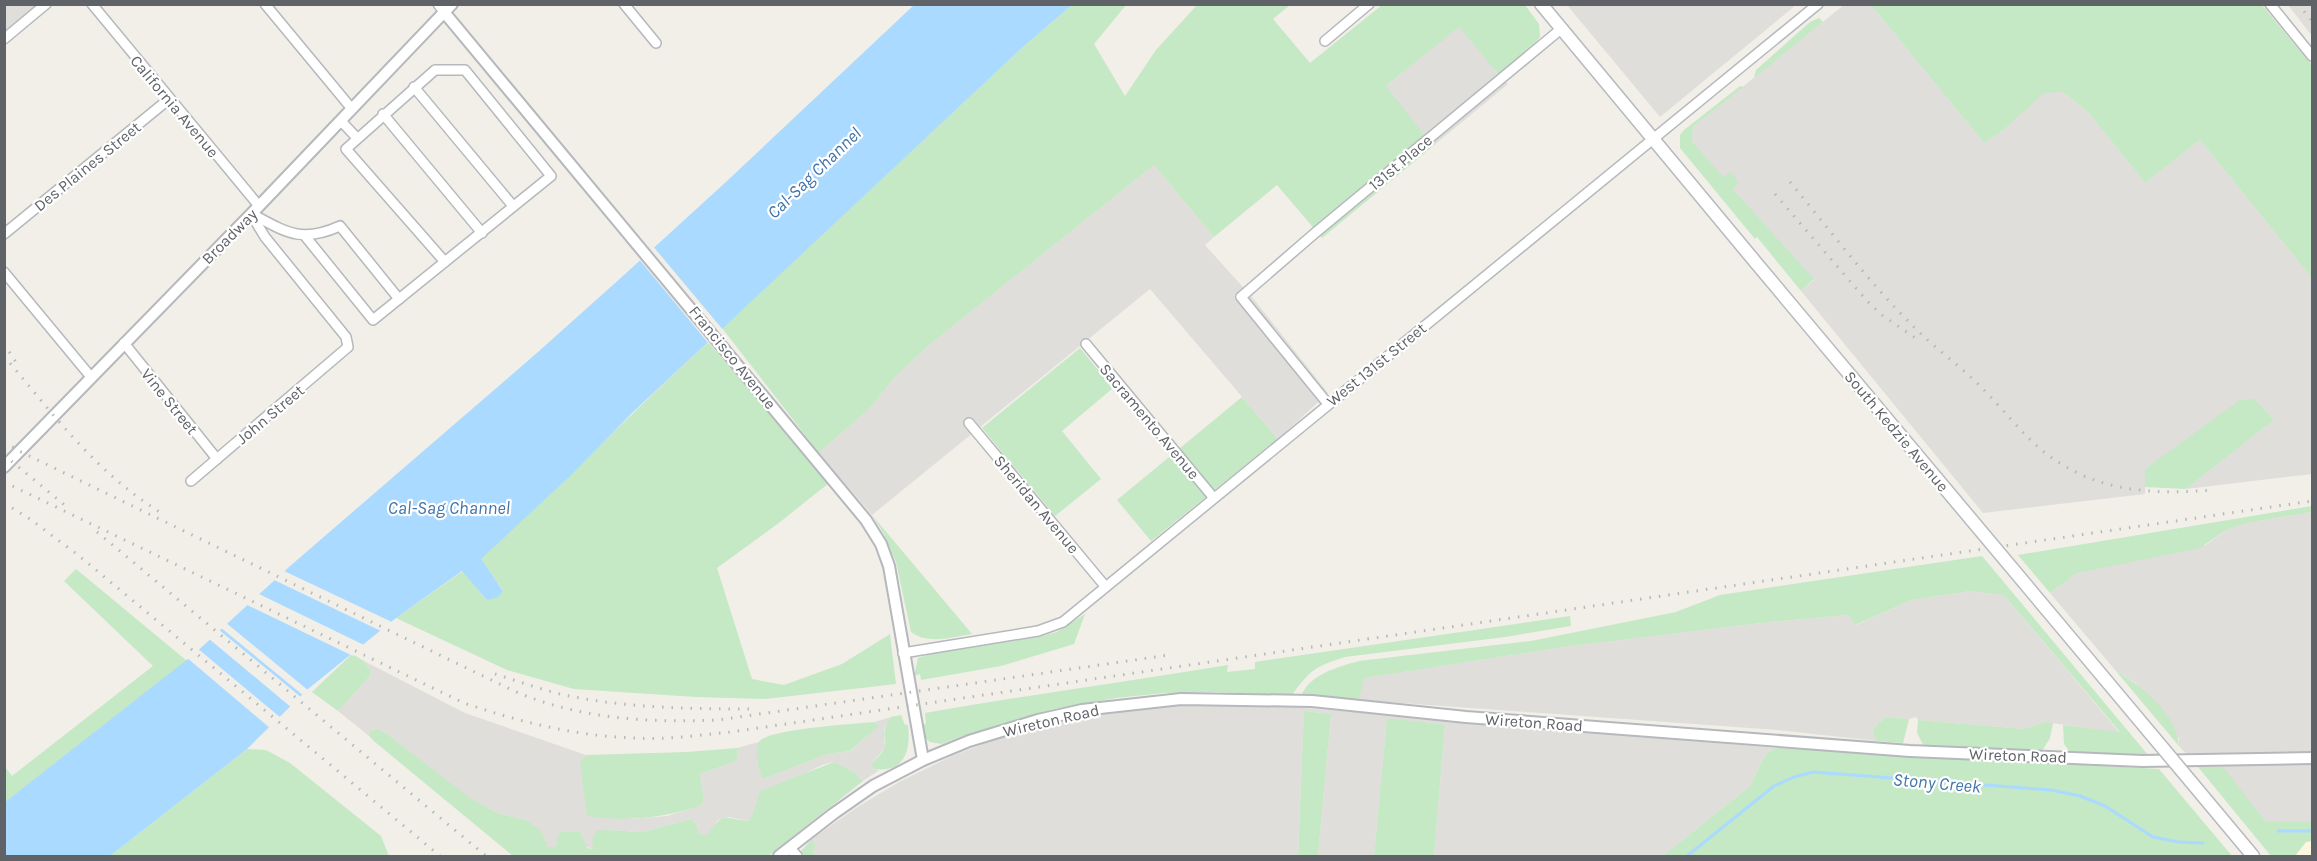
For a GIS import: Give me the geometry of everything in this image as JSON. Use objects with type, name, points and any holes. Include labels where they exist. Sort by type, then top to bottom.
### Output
[{"type":"main road","name":"South Kedzie Avenue","points":[[1541,4],[2253,856]]},
{"type":"street","points":[[4,39],[46,4]]},
{"type":"street","name":"California Avenue","points":[[92,4],[255,210],[265,237],[346,338],[348,347]]},
{"type":"street","points":[[265,4],[352,109]]},
{"type":"street","points":[[624,4],[656,43]]},
{"type":"street","points":[[1325,41],[1369,4]]},
{"type":"street","name":"West 131st Street","points":[[903,653],[1050,628],[1063,621],[1818,4]]},
{"type":"street","points":[[2270,4],[2313,56]]},
{"type":"street","name":"Broadway","points":[[4,467],[341,121],[445,7]]},
{"type":"street","name":"Francisco Avenue","points":[[445,7],[866,520],[881,544],[889,566],[923,760]]},
{"type":"street","name":"131st Place","points":[[1328,404],[1241,297],[1561,29]]},
{"type":"street","points":[[305,236],[374,320],[446,262],[513,206],[551,176],[465,70],[435,70],[346,149],[446,262]]},
{"type":"street","points":[[414,87],[513,206]]},
{"type":"street","name":"Des Plaines Street","points":[[4,234],[168,99]]},
{"type":"street","points":[[383,114],[482,232]]},
{"type":"street","points":[[341,121],[357,138]]},
{"type":"street","points":[[255,210],[287,233],[305,236],[323,234],[340,226],[399,299]]},
{"type":"street","points":[[4,272],[91,377]]},
{"type":"street","name":"Vine Street","points":[[124,343],[217,459]]},
{"type":"street","name":"Sacramento Avenue","points":[[1086,344],[1213,497]]},
{"type":"street","name":"John Street","points":[[191,482],[348,347]]},
{"type":"street","name":"Sheridan Avenue","points":[[969,423],[1105,586]]},
{"type":"street","name":"Wireton Road","points":[[779,856],[794,852],[853,800],[884,780],[923,760],[969,741],[1038,720],[1082,710],[1181,699],[1312,701],[1466,717],[1910,751],[2142,761],[2313,758]]},
{"type":"shaded area","points":[[5,4],[37,4],[37,5],[5,31]]},
{"type":"shaded area","points":[[1845,4],[1871,5],[1984,143],[2001,132],[2044,92],[2063,92],[2088,112],[2145,183],[2200,140],[2312,278],[2312,474],[2186,489],[2274,420],[2255,399],[2145,469],[2145,494],[1983,513],[1801,291],[1814,280],[1732,188],[1738,183],[1723,178],[1692,141],[1693,127]]},
{"type":"shaded area","points":[[1567,5],[1796,5],[1660,117]]},
{"type":"shaded area","points":[[2288,5],[2312,5],[2312,36]]},
{"type":"shaded area","points":[[1459,26],[1508,84],[1433,146],[1385,87]]},
{"type":"shaded area","points":[[1154,165],[1214,237],[1205,245],[1252,297],[1328,393],[1278,439],[1150,289],[872,515],[819,453],[871,407],[894,378],[929,345]]},
{"type":"shaded area","points":[[2312,512],[2312,821],[2266,823],[2223,768],[2198,767],[2179,746],[2179,739],[2136,683],[2116,671],[2050,593],[2077,573],[2206,545],[2226,530],[2247,523]]},
{"type":"shaded area","points":[[1970,591],[2004,595],[2120,733],[2045,722],[2023,729],[1918,720],[1916,717],[1909,719],[1885,717],[1872,730],[1877,741],[1777,730],[1359,700],[1363,678],[1571,646],[1769,622],[1849,615],[1856,625],[1912,600]]},
{"type":"shaded area","points":[[364,661],[465,713],[586,755],[580,762],[631,819],[667,816],[700,806],[704,800],[700,774],[737,761],[737,748],[759,742],[758,762],[763,779],[828,754],[851,751],[878,726],[874,722],[891,717],[884,729],[885,748],[871,764],[874,769],[879,770],[863,781],[854,772],[833,762],[798,777],[753,813],[748,821],[729,817],[718,820],[707,836],[699,834],[697,825],[691,819],[643,832],[608,830],[592,840],[594,849],[557,839],[556,847],[548,847],[526,820],[497,813],[470,799],[386,733],[377,729],[370,730],[369,736],[338,711],[370,676],[371,671]]},
{"type":"shaded area","points":[[1184,702],[1282,706],[1776,748],[1763,759],[1750,786],[1663,856],[1434,856],[1445,726],[1387,718],[1374,856],[1318,856],[1331,714],[1304,711],[1298,856],[816,856],[812,852],[816,847],[812,839],[856,808],[899,782],[952,756],[1010,734],[1068,719],[1127,708]]},
{"type":"shaded area","points":[[2312,841],[2312,856],[2295,856],[2306,842]]},
{"type":"green space","points":[[1072,5],[1126,5],[1094,44],[1125,96],[1156,50],[1197,5],[1290,5],[1273,19],[1310,63],[1382,5],[1525,5],[1539,24],[1540,37],[1529,51],[1500,76],[1459,27],[1386,86],[1433,146],[1322,238],[1277,185],[1214,237],[1154,165],[929,345],[894,378],[871,407],[819,453],[722,328],[1024,46]]},
{"type":"green space","points":[[1871,5],[2262,5],[2312,65],[2312,278],[2200,140],[2145,183],[2088,112],[2063,92],[2044,93],[2001,132],[1984,143]]},
{"type":"green space","points":[[1819,18],[1823,22],[1754,78],[1756,70],[1810,22]]},
{"type":"green space","points":[[1740,86],[1743,87],[1693,127],[1692,141],[1723,177],[1730,172],[1739,182],[1733,189],[1814,279],[1801,291],[1680,148],[1680,135],[1684,130]]},
{"type":"green space","points":[[708,342],[829,483],[717,568],[752,679],[784,685],[842,664],[890,634],[896,684],[765,699],[574,689],[507,670],[396,618],[463,571],[487,600],[503,590],[480,559]]},
{"type":"green space","points":[[1080,348],[1113,388],[1062,431],[1101,479],[1055,516],[982,428]]},
{"type":"green space","points":[[1242,397],[1278,439],[1151,541],[1117,500]]},
{"type":"green space","points":[[2255,399],[2274,420],[2186,489],[2145,487],[2145,469],[2240,400]]},
{"type":"green space","points":[[2312,506],[2312,512],[2247,523],[2226,530],[2200,548],[2077,573],[2050,593],[2018,555]]},
{"type":"green space","points":[[872,515],[972,634],[933,639],[911,632],[896,562],[884,534]]},
{"type":"green space","points":[[1982,556],[2148,755],[2072,755],[2064,744],[2063,725],[2120,732],[2004,595],[1970,591],[1912,600],[1855,625],[1849,615],[1769,622],[1571,646],[1364,678],[1359,700],[1301,696],[1311,682],[1326,672],[1359,661],[1531,641],[1676,612],[1720,595]]},
{"type":"green space","points":[[76,569],[187,661],[5,802],[5,767],[12,776],[153,666],[64,581]]},
{"type":"green space","points":[[1085,614],[1074,644],[1001,666],[921,680],[920,674],[914,676],[918,658],[934,653],[1057,632]]},
{"type":"green space","points":[[1570,616],[1571,626],[1505,637],[1345,657],[1314,670],[1292,695],[1215,692],[1164,693],[1116,698],[1053,709],[942,744],[930,742],[924,737],[921,724],[926,724],[925,713],[963,706],[1228,665],[1227,672],[1255,669],[1255,662]]},
{"type":"green space","points":[[352,654],[364,661],[371,671],[370,676],[338,711],[312,692]]},
{"type":"green space","points":[[2116,671],[2147,693],[2165,712],[2177,734],[2179,746]]},
{"type":"green space","points":[[1304,711],[1331,714],[1318,856],[1298,856]]},
{"type":"green space","points":[[901,715],[905,725],[908,725],[909,734],[904,758],[893,767],[874,769],[871,764],[884,749],[884,733],[887,723],[891,717]]},
{"type":"green space","points":[[1885,717],[1909,719],[1903,743],[1877,741],[1872,730]]},
{"type":"green space","points":[[1387,718],[1445,725],[1434,856],[1374,856]]},
{"type":"green space","points":[[1918,720],[2023,729],[2045,722],[2053,723],[2050,738],[2042,751],[1925,748],[1917,733]]},
{"type":"green space","points":[[874,722],[879,726],[850,751],[828,754],[763,779],[757,751],[759,742],[765,737],[793,730]]},
{"type":"green space","points":[[377,729],[386,733],[470,798],[497,813],[526,820],[541,831],[548,847],[556,847],[561,832],[580,832],[587,848],[593,849],[592,840],[596,831],[643,832],[691,819],[697,825],[699,834],[707,835],[724,818],[748,821],[760,791],[834,762],[854,772],[863,781],[768,856],[513,856],[375,742],[369,736],[370,730]]},
{"type":"green space","points":[[737,748],[737,761],[700,774],[704,800],[700,806],[644,818],[616,819],[587,816],[580,762],[586,755]]},
{"type":"green space","points":[[1776,748],[2159,769],[2232,856],[1663,856],[1750,786],[1763,759]]},
{"type":"green space","points":[[247,749],[266,750],[290,763],[381,836],[389,856],[110,856]]},
{"type":"green space","points":[[2198,767],[2223,767],[2266,822],[2312,821],[2312,841],[2306,842],[2295,856],[2271,856]]},
{"type":"green space","points":[[812,839],[816,847],[812,852],[816,856],[804,856],[801,851]]},
{"type":"water","name":"Cal-Sag Channel","points":[[914,5],[1072,5],[1024,46],[632,413],[571,475],[481,559],[503,591],[498,597],[487,600],[462,571],[396,618],[308,689],[247,749],[110,856],[5,856],[5,802],[193,655],[289,567],[624,275]]},
{"type":"pier","points":[[652,245],[724,331],[709,344],[638,258]]},
{"type":"pier","points":[[282,570],[394,623],[383,632],[272,579]]},
{"type":"pier","points":[[257,593],[366,646],[353,656],[245,604]]},
{"type":"pier","points":[[225,622],[309,691],[304,696],[220,627]]},
{"type":"pier","points":[[218,629],[302,698],[292,708],[208,638]]},
{"type":"pier","points":[[197,648],[281,718],[270,728],[186,657]]},
{"type":"waterway","name":"Stony Creek","points":[[1687,856],[1774,786],[1813,772],[2051,790],[2080,796],[2105,806],[2153,837],[2178,842],[2203,843]]},
{"type":"waterway","name":"Stony Creek","points":[[2278,831],[2312,831]]},
{"type":"railway","points":[[2298,4],[2312,21]]},
{"type":"railway","points":[[1790,182],[1895,307],[1920,333],[1976,382],[2040,449],[2067,468],[2116,486],[2165,492],[2214,490]]},
{"type":"railway","points":[[1775,194],[1867,301],[1883,316],[1917,339]]},
{"type":"railway","points":[[4,344],[16,362]]},
{"type":"railway","points":[[4,356],[58,421],[97,462],[117,481],[163,514]]},
{"type":"railway","points":[[4,442],[514,691],[563,708],[589,713],[640,720],[718,720],[1169,655]]},
{"type":"railway","points":[[4,455],[67,507]]},
{"type":"railway","points":[[4,482],[464,703],[527,722],[569,731],[613,737],[647,738],[731,732],[2312,501]]},
{"type":"railway","points":[[4,503],[30,519],[78,555],[440,856]]},
{"type":"railway","points":[[97,532],[486,856]]},
{"type":"railway","points":[[495,674],[574,697],[618,704],[752,709]]}]
